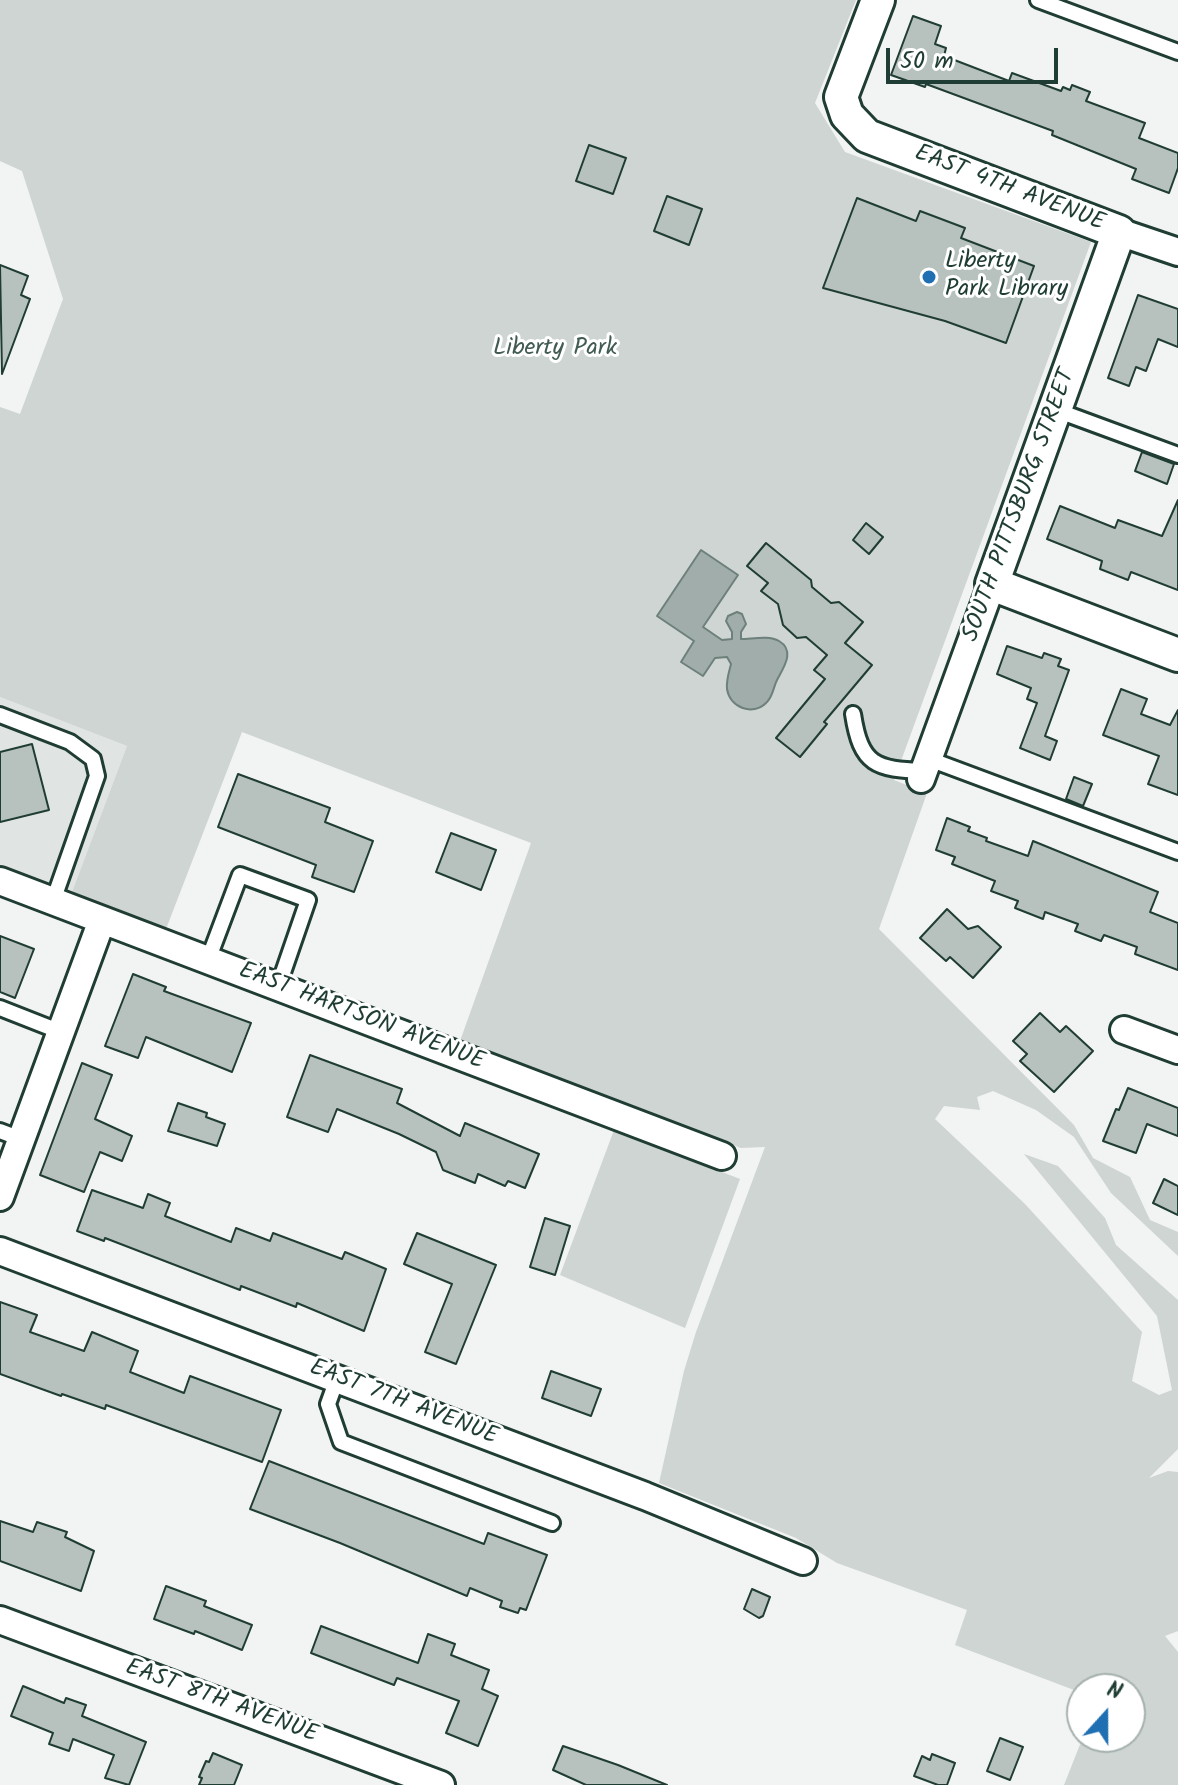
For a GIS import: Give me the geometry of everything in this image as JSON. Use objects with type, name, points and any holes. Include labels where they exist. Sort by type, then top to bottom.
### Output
[{"type":"street","name":"EAST 4TH AVENUE","points":[[878,0],[841,97],[847,115],[867,136],[1178,252]]},
{"type":"street","name":"SOUTH PITTSBURG STREET","points":[[925,770],[1119,232]]},
{"type":"street","points":[[992,584],[1178,655]]},
{"type":"street","name":"EAST HARTSON AVENUE","points":[[0,881],[722,1156]]},
{"type":"street","points":[[0,1197],[11,1135],[61,1032],[102,920]]},
{"type":"street","points":[[1124,1030],[1178,1050]]},
{"type":"street","name":"EAST 7TH AVENUE","points":[[0,1251],[635,1492],[803,1561]]},
{"type":"street","name":"EAST 8TH AVENUE","points":[[0,1620],[441,1785]]},
{"type":"lane","points":[[1038,0],[1178,52]]},
{"type":"lane","points":[[1056,410],[1178,455]]},
{"type":"lane","points":[[853,714],[857,735],[867,757],[880,767],[925,770],[1178,852]]},
{"type":"lane","points":[[0,715],[70,742],[93,759],[97,776],[53,901]]},
{"type":"lane","points":[[208,960],[240,875],[308,900],[278,987]]},
{"type":"lane","points":[[0,1008],[61,1032]]},
{"type":"lane","points":[[337,1379],[328,1404],[341,1442],[552,1523]]},
{"type":"shaded area","points":[[701,550],[738,575],[703,627],[722,640],[732,639],[726,621],[728,616],[737,612],[742,614],[746,624],[741,639],[775,639],[787,650],[787,660],[772,695],[761,707],[743,708],[729,696],[727,680],[731,664],[727,657],[715,658],[703,676],[681,662],[694,641],[657,616]]},
{"type":"shaded area","points":[[0,697],[127,746],[72,892],[0,865]]},
{"type":"green space","name":"Liberty Park","points":[[0,0],[856,0],[815,103],[845,152],[1091,242],[894,780],[927,793],[879,929],[1074,1125],[1093,1158],[1130,1177],[1150,1220],[1178,1232],[1178,1256],[1111,1193],[1074,1137],[1036,1110],[993,1091],[977,1097],[980,1110],[944,1106],[935,1119],[1025,1204],[1142,1332],[1132,1381],[1159,1395],[1172,1390],[1157,1316],[1024,1154],[1058,1166],[1105,1218],[1116,1245],[1178,1300],[1178,1449],[1149,1478],[1168,1471],[1178,1472],[1178,1631],[1165,1636],[1178,1652],[1178,1785],[1064,1785],[1077,1753],[1146,1753],[1146,1673],[1066,1673],[1066,1687],[955,1645],[967,1610],[837,1563],[796,1538],[659,1483],[696,1332],[765,1147],[741,1148],[460,1041],[531,843],[242,732],[166,929],[72,892],[127,746],[0,697],[0,407],[20,414],[63,299],[22,171],[0,161]]},
{"type":"green space","points":[[614,1130],[740,1179],[685,1328],[560,1275]]},
{"type":"building","points":[[913,16],[941,26],[935,44],[946,48],[944,56],[1009,81],[1012,73],[1061,91],[1063,87],[1070,90],[1072,85],[1090,92],[1086,101],[1145,123],[1139,138],[1178,153],[1178,168],[1169,193],[1132,179],[1136,169],[1052,135],[1053,131],[926,84],[925,87],[891,75]]},
{"type":"building","points":[[589,145],[626,158],[613,194],[576,181]]},
{"type":"building","points":[[667,196],[702,209],[689,245],[654,231]]},
{"type":"building","name":"Liberty Park Library","points":[[857,198],[916,221],[920,211],[965,228],[961,238],[1034,266],[1006,343],[945,321],[823,288]]},
{"type":"building","points":[[0,265],[28,276],[21,295],[30,299],[2,374]]},
{"type":"building","points":[[1138,295],[1178,309],[1178,347],[1158,339],[1146,371],[1136,367],[1129,386],[1108,378]]},
{"type":"building","points":[[1142,452],[1174,464],[1167,484],[1135,471]]},
{"type":"building","points":[[1178,500],[1178,590],[1131,572],[1128,580],[1100,569],[1102,561],[1047,539],[1060,506],[1115,528],[1118,520],[1162,536]]},
{"type":"building","points":[[866,523],[883,537],[869,554],[853,540]]},
{"type":"building","points":[[766,543],[811,580],[812,587],[831,603],[839,602],[863,622],[845,643],[872,665],[824,722],[827,724],[800,757],[776,738],[825,679],[814,670],[827,655],[806,637],[797,638],[783,625],[778,604],[761,591],[768,583],[747,566]]},
{"type":"building","points":[[1007,646],[1042,658],[1044,653],[1061,659],[1058,666],[1069,670],[1045,736],[1057,741],[1050,760],[1020,748],[1037,703],[1027,699],[1031,688],[997,674]]},
{"type":"building","points":[[1121,689],[1147,699],[1141,714],[1170,725],[1178,710],[1178,795],[1148,784],[1159,756],[1103,735]]},
{"type":"building","points":[[32,744],[49,810],[0,822],[0,752]]},
{"type":"building","points":[[238,774],[330,808],[325,822],[373,841],[354,892],[312,877],[316,865],[218,827]]},
{"type":"building","points":[[1074,777],[1092,784],[1083,806],[1066,799]]},
{"type":"building","points":[[947,818],[970,827],[968,831],[987,838],[986,841],[1028,856],[1033,841],[1158,892],[1150,912],[1178,923],[1178,970],[1135,954],[1137,947],[1104,935],[1101,941],[1075,931],[1078,924],[1045,912],[1043,919],[1015,908],[1018,901],[991,891],[995,881],[952,864],[955,857],[936,850]]},
{"type":"building","points":[[451,833],[496,850],[481,890],[436,872]]},
{"type":"building","points":[[947,909],[968,929],[978,926],[1001,947],[973,978],[950,957],[946,961],[920,938]]},
{"type":"building","points":[[0,936],[34,949],[15,998],[0,992]]},
{"type":"building","points":[[133,974],[166,987],[164,991],[251,1023],[232,1072],[146,1037],[138,1058],[105,1046]]},
{"type":"building","points":[[1040,1013],[1060,1032],[1066,1026],[1093,1051],[1054,1092],[1020,1061],[1027,1054],[1013,1041]]},
{"type":"building","points":[[310,1055],[402,1089],[397,1103],[460,1136],[465,1123],[539,1154],[525,1188],[508,1181],[505,1186],[478,1174],[475,1183],[443,1170],[436,1152],[337,1109],[328,1132],[287,1117]]},
{"type":"building","points":[[82,1063],[112,1075],[95,1119],[132,1136],[122,1161],[100,1152],[84,1192],[40,1175]]},
{"type":"building","points":[[1128,1088],[1178,1108],[1178,1136],[1147,1124],[1136,1153],[1103,1141]]},
{"type":"building","points":[[178,1103],[207,1113],[206,1117],[225,1124],[217,1146],[168,1131]]},
{"type":"building","points":[[1164,1179],[1178,1186],[1178,1215],[1153,1203]]},
{"type":"building","points":[[92,1190],[143,1208],[148,1194],[170,1203],[165,1216],[231,1242],[236,1228],[270,1241],[273,1233],[342,1259],[345,1252],[386,1269],[364,1331],[297,1303],[296,1307],[241,1286],[240,1290],[105,1238],[104,1241],[77,1231]]},
{"type":"building","points":[[545,1218],[570,1226],[555,1275],[530,1267]]},
{"type":"building","points":[[417,1233],[496,1265],[456,1364],[425,1352],[452,1284],[404,1264]]},
{"type":"building","points":[[0,1302],[37,1315],[30,1332],[84,1351],[92,1332],[138,1351],[130,1372],[184,1393],[190,1376],[281,1410],[262,1462],[106,1405],[105,1409],[0,1374]]},
{"type":"building","points":[[551,1371],[601,1389],[591,1416],[542,1398]]},
{"type":"building","points":[[269,1461],[484,1544],[488,1533],[547,1555],[526,1610],[520,1608],[518,1613],[500,1607],[502,1601],[470,1588],[467,1596],[250,1509]]},
{"type":"building","points":[[0,1521],[33,1532],[37,1522],[67,1532],[65,1537],[94,1551],[81,1591],[0,1561]]},
{"type":"building","points":[[166,1586],[206,1601],[204,1606],[252,1625],[242,1650],[154,1619]]},
{"type":"building","points":[[752,1589],[770,1597],[763,1616],[759,1618],[744,1609]]},
{"type":"building","points":[[321,1626],[418,1663],[428,1634],[455,1644],[451,1655],[489,1670],[482,1689],[498,1696],[478,1746],[446,1733],[459,1701],[397,1678],[394,1685],[311,1653]]},
{"type":"building","points":[[23,1686],[64,1703],[66,1698],[86,1705],[82,1716],[146,1742],[129,1785],[105,1778],[114,1755],[73,1739],[69,1751],[49,1744],[53,1733],[11,1716]]},
{"type":"building","points":[[1000,1738],[1023,1747],[1010,1780],[987,1771]]},
{"type":"building","points":[[563,1746],[667,1785],[586,1785],[553,1770]]},
{"type":"building","points":[[213,1753],[242,1765],[234,1785],[199,1785],[206,1761],[209,1762]]},
{"type":"building","points":[[932,1754],[955,1763],[947,1785],[914,1776],[922,1756],[930,1760]]},
{"type":"place","name":"Liberty Park Library","points":[[929,277]]}]
